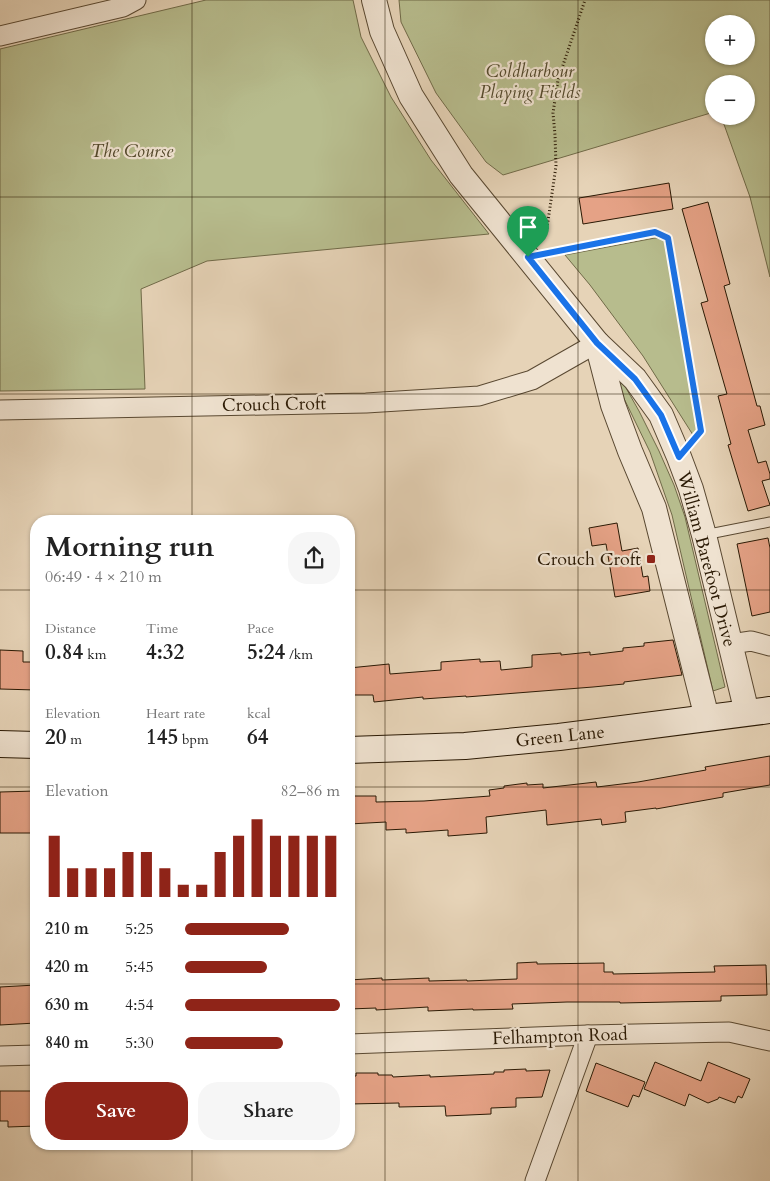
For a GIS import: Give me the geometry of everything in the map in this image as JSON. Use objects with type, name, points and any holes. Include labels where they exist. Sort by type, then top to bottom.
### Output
[{"type":"main road","name":"Green Lane","points":[[355,750],[474,745],[560,737],[759,711]]},
{"type":"main road","points":[[0,744],[30,746]]},
{"type":"street","name":"William Barefoot Drive","points":[[374,0],[382,30],[411,96],[461,175],[597,343],[635,379],[661,415],[691,489],[731,644],[759,711]]},
{"type":"street","points":[[0,36],[123,7],[133,2]]},
{"type":"street","name":"William Barefoot Drive","points":[[597,343],[613,405],[654,508],[707,718]]},
{"type":"street","name":"Crouch Croft","points":[[0,410],[366,403],[479,396],[532,380],[597,343]]},
{"type":"street","points":[[731,644],[751,640],[770,646]]},
{"type":"street","name":"Felhampton Road","points":[[355,1044],[729,1032],[770,1041]]},
{"type":"street","points":[[535,1181],[588,1035]]},
{"type":"street","points":[[0,1056],[30,1055]]},
{"type":"lane","points":[[704,536],[770,522]]},
{"type":"path","points":[[528,257],[547,228],[556,166],[552,113],[558,80],[585,0]]},
{"type":"path","points":[[528,257],[655,232],[668,238],[701,431],[679,457]]},
{"type":"green space","name":"The Course","points":[[206,0],[353,0],[361,37],[391,97],[431,160],[489,234],[207,261],[141,289],[145,389],[0,391],[0,49]]},
{"type":"green space","name":"Coldharbour Playing Fields","points":[[399,0],[770,0],[770,277],[750,197],[724,125],[755,125],[755,75],[705,75],[705,115],[503,175],[486,162],[436,93],[401,22]]},
{"type":"green space","points":[[661,238],[665,241],[697,429],[693,435],[643,356],[565,255]]},
{"type":"green space","points":[[622,381],[659,451],[685,517],[725,687],[713,691],[672,515],[650,452],[616,382]]},
{"type":"building","points":[[669,183],[673,209],[583,224],[579,198]]},
{"type":"building","points":[[708,202],[730,284],[724,286],[757,406],[760,406],[765,425],[748,430],[758,463],[766,461],[770,474],[770,479],[762,481],[770,505],[748,511],[728,445],[731,444],[718,396],[727,394],[701,303],[708,301],[682,209]]},
{"type":"building","points":[[617,523],[622,551],[638,548],[643,577],[648,576],[650,591],[615,597],[606,544],[592,546],[589,528]]},
{"type":"building","points":[[768,538],[770,548],[770,612],[752,616],[737,544]]},
{"type":"building","points":[[673,640],[682,675],[624,682],[624,684],[466,697],[423,699],[423,697],[374,702],[373,695],[355,695],[355,667],[389,664],[390,674],[441,670],[441,662],[480,659],[480,662],[500,661],[501,670],[532,667],[532,655],[590,652],[590,655],[623,651],[623,648],[644,646],[644,643]]},
{"type":"building","points":[[0,650],[23,651],[23,662],[30,662],[30,690],[0,689]]},
{"type":"building","points":[[770,756],[770,785],[723,793],[723,797],[656,809],[625,812],[626,822],[602,825],[601,819],[547,825],[546,810],[486,817],[487,833],[448,836],[448,830],[406,833],[406,829],[386,830],[386,822],[355,824],[355,796],[376,796],[376,802],[424,801],[490,796],[489,790],[504,788],[504,786],[527,783],[527,785],[543,784],[543,788],[596,782],[597,787],[706,770],[705,767]]},
{"type":"building","points":[[30,791],[30,833],[0,833],[0,792]]},
{"type":"building","points":[[517,963],[604,963],[604,972],[613,972],[613,974],[715,972],[714,966],[766,965],[767,995],[721,996],[721,1001],[512,1004],[513,1009],[428,1011],[428,1007],[376,1010],[376,1008],[355,1009],[355,980],[429,978],[429,981],[467,981],[517,979]]},
{"type":"building","points":[[30,985],[30,1023],[0,1025],[0,987]]},
{"type":"building","points":[[655,1062],[701,1081],[708,1062],[750,1079],[742,1098],[738,1096],[735,1103],[719,1097],[708,1103],[689,1094],[685,1106],[644,1089]]},
{"type":"building","points":[[596,1063],[645,1082],[639,1097],[633,1095],[628,1107],[586,1091]]},
{"type":"building","points":[[504,1070],[550,1070],[542,1097],[516,1098],[516,1107],[491,1108],[491,1114],[446,1116],[445,1106],[399,1107],[399,1103],[355,1104],[356,1073],[378,1073],[378,1075],[392,1075],[393,1077],[430,1075],[430,1077],[494,1074],[494,1072],[504,1072]]},
{"type":"building","points":[[0,1091],[30,1091],[30,1126],[8,1127],[8,1121],[0,1121]]},
{"type":"place","name":"Crouch Croft","points":[[651,559]]},
{"type":"route","points":[[655,232],[668,238],[701,431],[679,457],[661,415],[635,379],[597,343],[528,257],[655,232]]}]
